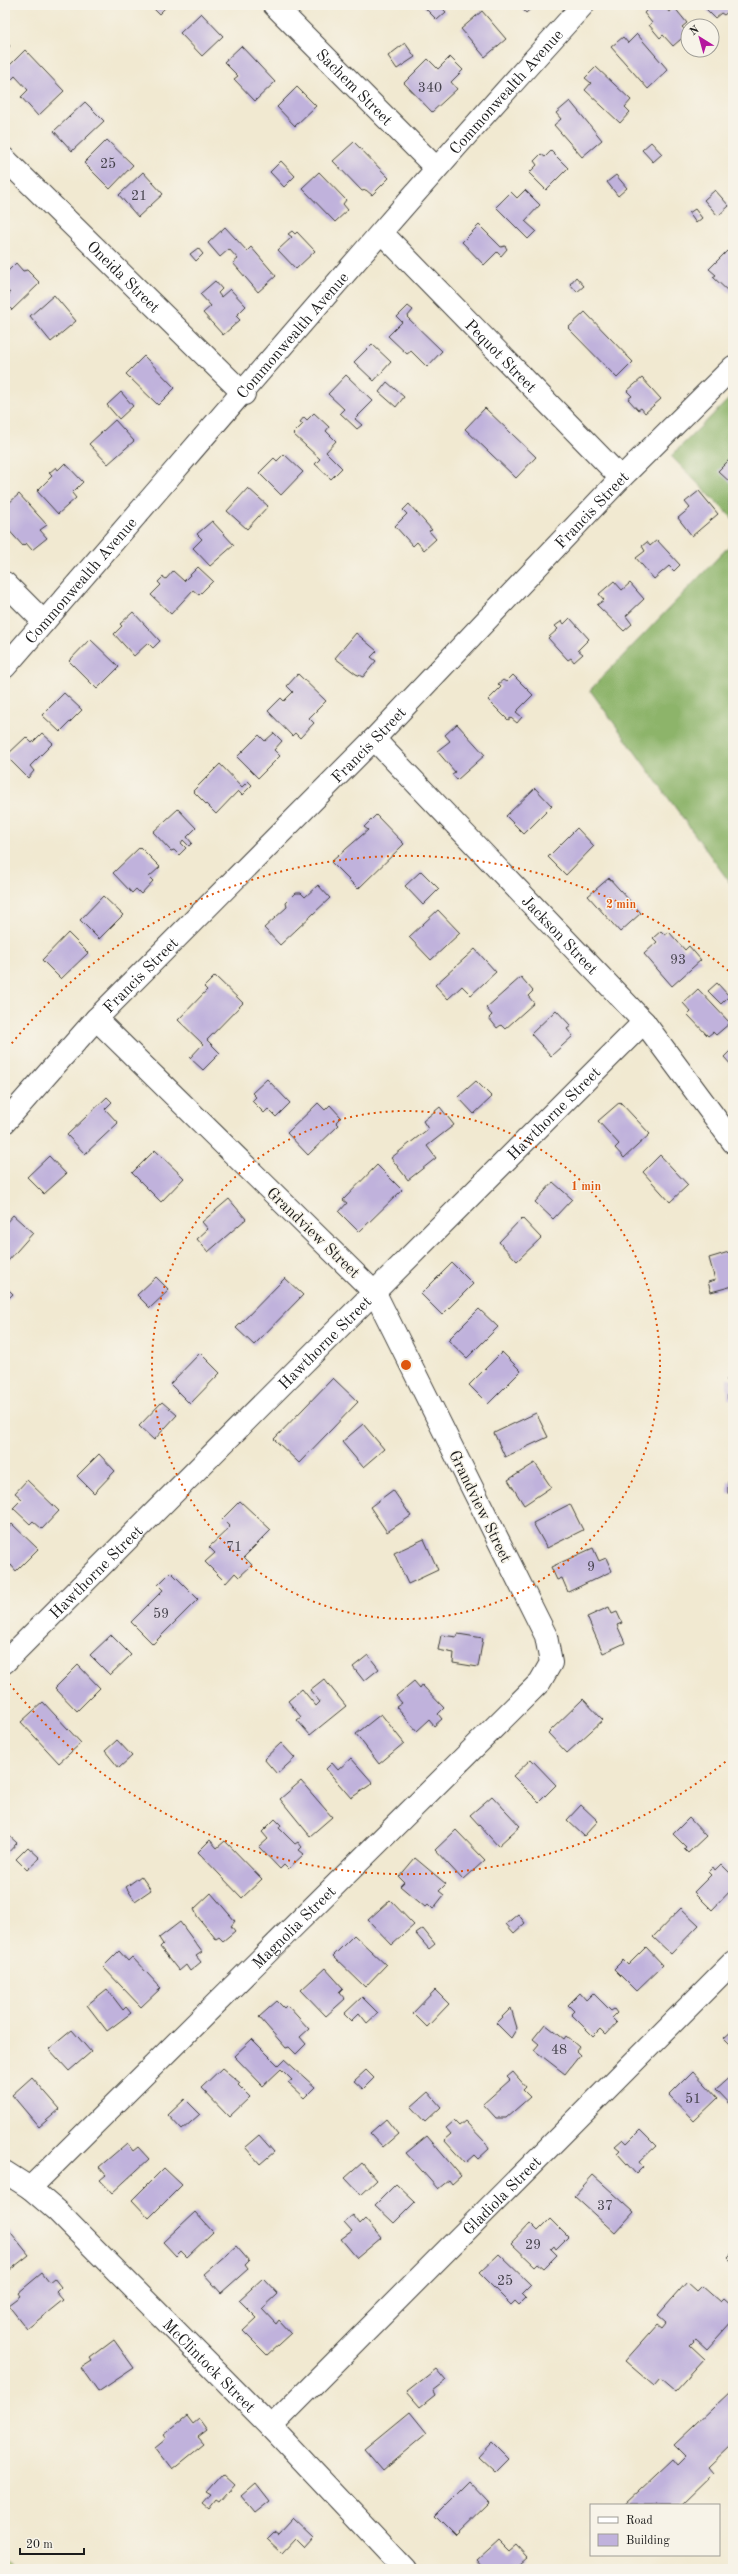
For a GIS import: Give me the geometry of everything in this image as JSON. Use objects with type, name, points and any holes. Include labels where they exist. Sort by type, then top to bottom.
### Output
[{"type":"street","name":"Sachem Street","points":[[274,5],[436,168]]},
{"type":"street","name":"Commonwealth Avenue","points":[[5,667],[244,394],[436,168],[583,5]]},
{"type":"street","name":"Oneida Street","points":[[5,159],[244,394]]},
{"type":"street","name":"Pequot Street","points":[[382,233],[621,478]]},
{"type":"street","name":"Francis Street","points":[[5,1122],[96,1019],[374,739],[621,478],[733,367]]},
{"type":"street","points":[[5,583],[44,622]]},
{"type":"street","name":"Jackson Street","points":[[374,739],[644,1022],[733,1142]]},
{"type":"street","name":"Grandview Street","points":[[96,1019],[375,1293],[546,1636],[551,1663]]},
{"type":"street","name":"Hawthorne Street","points":[[5,1662],[644,1022]]},
{"type":"street","name":"Magnolia Street","points":[[30,2188],[540,1682],[551,1663]]},
{"type":"street","name":"Gladiola Street","points":[[271,2428],[733,1962]]},
{"type":"street","name":"McClintock Street","points":[[5,2172],[30,2188],[58,2212],[271,2428],[405,2569]]},
{"type":"green space","points":[[733,395],[733,519],[671,456]]},
{"type":"green space","points":[[733,542],[733,887],[590,690]]},
{"type":"green space","points":[[5,2556],[17,2569],[5,2569]]},
{"type":"building","points":[[150,5],[168,5],[159,14]]},
{"type":"building","points":[[439,5],[446,12],[437,20],[423,6]]},
{"type":"building","points":[[519,5],[535,5],[526,13]]},
{"type":"building","points":[[653,5],[662,5],[669,12],[674,7],[683,18],[680,18],[680,40],[673,46],[663,35],[660,38],[649,25],[652,23],[644,13]]},
{"type":"building","points":[[702,5],[729,5],[726,8],[729,11],[724,15],[721,13],[715,18]]},
{"type":"building","points":[[482,11],[506,39],[485,57],[461,29]]},
{"type":"building","points":[[201,13],[223,36],[202,56],[180,33]]},
{"type":"building","points":[[637,34],[668,70],[648,89],[611,47],[623,37],[628,43]]},
{"type":"building","points":[[5,41],[10,46],[5,51]]},
{"type":"building","points":[[405,43],[415,57],[397,69],[388,56]]},
{"type":"building","points":[[241,46],[275,82],[255,101],[234,79],[238,76],[224,62]]},
{"type":"building","points":[[25,50],[64,91],[38,116],[21,97],[28,90],[15,76],[11,80],[5,74],[5,70]]},
{"type":"building","points":[[450,57],[463,70],[451,82],[457,89],[432,112],[404,83],[428,59],[438,69]]},
{"type":"building","points":[[596,67],[631,100],[625,107],[630,112],[620,123],[585,90],[591,83],[585,78]]},
{"type":"building","points":[[297,87],[316,106],[295,126],[277,107]]},
{"type":"building","points":[[570,101],[602,140],[582,157],[554,125],[561,119],[556,113]]},
{"type":"building","points":[[85,102],[104,121],[72,151],[54,131]]},
{"type":"building","points":[[107,140],[133,165],[110,189],[84,163]]},
{"type":"building","points":[[354,142],[389,178],[372,195],[366,190],[362,191],[333,161]]},
{"type":"building","points":[[651,142],[662,154],[653,162],[642,150]]},
{"type":"building","points":[[551,151],[568,168],[546,190],[529,173],[537,165],[534,161],[541,154],[545,157]]},
{"type":"building","points":[[281,161],[295,176],[284,187],[270,172]]},
{"type":"building","points":[[143,172],[163,194],[138,217],[119,195]]},
{"type":"building","points":[[319,172],[346,200],[343,204],[348,210],[335,222],[302,188]]},
{"type":"building","points":[[616,175],[627,188],[618,196],[607,182]]},
{"type":"building","points":[[525,190],[540,205],[525,221],[536,231],[528,239],[496,207],[511,192],[517,198]]},
{"type":"building","points":[[715,190],[729,206],[718,216],[704,200]]},
{"type":"building","points":[[695,209],[702,218],[696,223],[689,213]]},
{"type":"building","points":[[479,225],[501,247],[505,246],[507,249],[501,256],[497,252],[484,265],[462,242]]},
{"type":"building","points":[[225,227],[247,251],[251,247],[276,276],[258,292],[233,263],[238,259],[229,249],[220,257],[208,243]]},
{"type":"building","points":[[292,231],[295,234],[297,232],[315,251],[296,269],[278,250],[292,237],[288,234]]},
{"type":"building","points":[[198,248],[203,254],[196,261],[190,254]]},
{"type":"building","points":[[727,251],[733,256],[733,289],[730,293],[713,277],[716,275],[709,269]]},
{"type":"building","points":[[16,263],[23,271],[27,270],[40,283],[12,310],[5,303],[5,297],[10,293],[5,288],[5,274]]},
{"type":"building","points":[[576,277],[584,286],[577,292],[570,284]]},
{"type":"building","points":[[215,281],[222,289],[218,293],[221,297],[230,289],[246,306],[236,316],[240,320],[223,335],[203,313],[211,306],[200,294]]},
{"type":"building","points":[[54,295],[76,321],[51,342],[30,316]]},
{"type":"building","points":[[408,306],[413,310],[407,317],[442,351],[427,367],[411,351],[407,354],[388,336],[402,322],[397,317]]},
{"type":"building","points":[[585,312],[633,362],[617,378],[568,328]]},
{"type":"building","points":[[372,344],[391,362],[374,381],[354,362]]},
{"type":"building","points":[[144,356],[175,388],[158,405],[126,374]]},
{"type":"building","points":[[346,375],[373,401],[355,419],[362,425],[357,429],[340,413],[344,409],[328,394]]},
{"type":"building","points":[[642,378],[661,399],[645,413],[641,408],[638,410],[628,399],[632,396],[627,391]]},
{"type":"building","points":[[387,382],[404,397],[396,407],[379,392]]},
{"type":"building","points":[[121,392],[133,406],[119,419],[107,405]]},
{"type":"building","points":[[485,408],[536,457],[516,478],[465,429]]},
{"type":"building","points":[[314,413],[329,427],[326,431],[336,441],[326,452],[342,468],[331,479],[315,464],[320,459],[293,434],[303,424],[300,422],[304,417],[307,420]]},
{"type":"building","points":[[115,420],[134,441],[108,464],[89,444]]},
{"type":"building","points":[[284,454],[303,472],[281,495],[259,473],[274,458],[277,461]]},
{"type":"building","points":[[733,456],[733,485],[718,471]]},
{"type":"building","points":[[65,463],[83,482],[72,493],[76,498],[58,514],[37,491],[52,476],[49,473],[56,467],[58,470]]},
{"type":"building","points":[[248,488],[268,506],[247,529],[227,511]]},
{"type":"building","points":[[699,491],[718,514],[692,536],[678,518],[690,508],[685,502]]},
{"type":"building","points":[[19,494],[47,525],[40,530],[47,538],[32,550],[26,543],[23,546],[5,526],[5,498],[9,503]]},
{"type":"building","points":[[409,504],[432,530],[429,531],[436,539],[424,550],[417,542],[413,546],[395,526],[407,514],[403,510]]},
{"type":"building","points":[[212,521],[234,545],[210,566],[193,548],[202,539],[197,534]]},
{"type":"building","points":[[657,540],[680,565],[674,571],[669,566],[654,579],[636,558],[645,551],[642,546],[647,542],[650,546]]},
{"type":"building","points":[[198,567],[213,581],[199,595],[193,590],[171,614],[151,595],[161,585],[158,582],[163,577],[166,579],[173,571],[184,581]]},
{"type":"building","points":[[614,581],[622,590],[630,583],[644,599],[626,616],[632,624],[624,631],[597,605],[604,600],[599,594]]},
{"type":"building","points":[[133,612],[160,641],[153,648],[148,643],[134,656],[114,634],[122,626],[120,624]]},
{"type":"building","points":[[570,618],[589,639],[578,650],[583,654],[574,662],[571,658],[568,660],[548,638],[558,629],[555,626],[562,621],[564,624]]},
{"type":"building","points":[[356,633],[377,651],[371,657],[376,661],[363,677],[356,674],[335,658]]},
{"type":"building","points":[[90,639],[119,667],[97,689],[69,661]]},
{"type":"building","points":[[298,674],[326,701],[309,718],[314,723],[300,738],[295,733],[292,736],[268,711],[281,698],[284,701],[293,692],[287,686]]},
{"type":"building","points":[[513,675],[533,695],[516,712],[522,717],[517,723],[511,718],[508,720],[488,700],[501,687],[498,684],[503,680],[506,682]]},
{"type":"building","points":[[64,693],[82,710],[60,732],[42,715]]},
{"type":"building","points":[[457,724],[485,755],[457,780],[452,774],[455,772],[437,751],[450,741],[445,735]]},
{"type":"building","points":[[42,733],[53,743],[30,766],[34,771],[28,778],[6,756],[26,737],[32,743]]},
{"type":"building","points":[[274,733],[282,741],[274,750],[280,756],[258,778],[237,757],[259,735],[265,741]]},
{"type":"building","points":[[220,764],[242,787],[248,781],[252,785],[242,795],[238,791],[216,814],[193,791]]},
{"type":"building","points":[[535,788],[552,806],[524,834],[506,816]]},
{"type":"building","points":[[178,809],[196,828],[187,837],[192,843],[189,846],[183,840],[181,843],[186,848],[179,855],[174,850],[171,851],[153,832]]},
{"type":"building","points":[[376,815],[404,844],[358,889],[331,862],[368,830],[364,827]]},
{"type":"building","points":[[577,828],[594,846],[566,875],[548,857]]},
{"type":"building","points":[[140,847],[160,867],[149,877],[153,881],[141,894],[136,889],[132,893],[113,873]]},
{"type":"building","points":[[421,871],[439,889],[423,905],[405,886]]},
{"type":"building","points":[[609,878],[641,913],[620,932],[588,896]]},
{"type":"building","points":[[318,885],[330,898],[280,945],[264,928],[287,907],[286,903],[296,893],[301,893],[305,897]]},
{"type":"building","points":[[103,896],[123,915],[99,939],[80,920]]},
{"type":"building","points":[[438,910],[460,933],[431,960],[409,937]]},
{"type":"building","points":[[661,931],[665,935],[669,932],[685,950],[689,946],[701,960],[672,986],[644,954],[657,942],[653,938]]},
{"type":"building","points":[[68,933],[88,953],[61,979],[42,960]]},
{"type":"building","points":[[475,949],[496,972],[471,995],[462,986],[448,999],[435,985]]},
{"type":"building","points":[[215,976],[243,1003],[207,1040],[220,1053],[203,1070],[190,1058],[203,1044],[178,1020],[207,990],[204,987]]},
{"type":"building","points":[[521,977],[533,991],[528,996],[534,1003],[505,1029],[501,1025],[497,1028],[489,1018],[492,1015],[486,1008]]},
{"type":"building","points":[[717,983],[729,996],[721,1004],[708,991]]},
{"type":"building","points":[[698,989],[730,1023],[716,1035],[713,1032],[708,1036],[688,1015],[691,1012],[683,1003]]},
{"type":"building","points":[[556,1010],[571,1026],[567,1029],[573,1036],[551,1056],[531,1034]]},
{"type":"building","points":[[733,1048],[733,1067],[724,1057]]},
{"type":"building","points":[[267,1079],[290,1103],[276,1117],[268,1109],[264,1113],[252,1101],[256,1097],[252,1093]]},
{"type":"building","points":[[476,1081],[492,1097],[474,1114],[458,1097]]},
{"type":"building","points":[[107,1097],[112,1102],[105,1109],[118,1123],[85,1154],[67,1135]]},
{"type":"building","points":[[620,1102],[650,1134],[624,1158],[615,1148],[619,1144],[598,1121]]},
{"type":"building","points":[[318,1103],[325,1110],[330,1105],[341,1117],[336,1122],[339,1125],[308,1155],[287,1133]]},
{"type":"building","points":[[440,1107],[454,1125],[427,1146],[436,1158],[408,1180],[391,1158],[428,1129],[423,1121]]},
{"type":"building","points":[[155,1150],[184,1178],[161,1202],[132,1173]]},
{"type":"building","points":[[660,1155],[688,1185],[670,1202],[643,1172]]},
{"type":"building","points":[[49,1156],[66,1174],[44,1194],[27,1177]]},
{"type":"building","points":[[377,1165],[402,1190],[359,1232],[339,1212],[347,1203],[343,1200]]},
{"type":"building","points":[[553,1182],[572,1199],[553,1219],[535,1202]]},
{"type":"building","points":[[229,1199],[246,1219],[208,1252],[197,1239],[208,1229],[202,1222]]},
{"type":"building","points":[[13,1215],[33,1233],[8,1261],[5,1258],[5,1224]]},
{"type":"building","points":[[522,1218],[541,1238],[517,1261],[499,1242]]},
{"type":"building","points":[[732,1251],[733,1286],[711,1292],[708,1282],[715,1280],[709,1258]]},
{"type":"building","points":[[452,1263],[473,1284],[442,1315],[421,1294]]},
{"type":"building","points":[[156,1277],[169,1290],[150,1308],[137,1295]]},
{"type":"building","points":[[285,1278],[303,1295],[254,1345],[236,1328]]},
{"type":"building","points":[[5,1286],[13,1294],[5,1302]]},
{"type":"building","points":[[479,1309],[498,1327],[467,1358],[448,1340]]},
{"type":"building","points":[[502,1352],[521,1371],[488,1404],[469,1385]]},
{"type":"building","points":[[200,1353],[220,1373],[190,1404],[170,1384]]},
{"type":"building","points":[[333,1378],[358,1402],[299,1463],[274,1439]]},
{"type":"building","points":[[727,1379],[733,1379],[733,1399],[728,1399]]},
{"type":"building","points":[[162,1402],[177,1415],[154,1440],[139,1426]]},
{"type":"building","points":[[536,1413],[548,1437],[505,1457],[494,1433]]},
{"type":"building","points":[[363,1424],[384,1449],[363,1467],[342,1442]]},
{"type":"building","points":[[99,1454],[115,1471],[94,1493],[77,1476]]},
{"type":"building","points":[[535,1463],[551,1487],[524,1505],[508,1480]]},
{"type":"building","points":[[27,1480],[59,1511],[42,1529],[33,1521],[30,1524],[13,1508],[22,1499],[15,1493]]},
{"type":"building","points":[[728,1482],[733,1482],[733,1493],[728,1493]]},
{"type":"building","points":[[393,1490],[411,1516],[387,1532],[370,1507]]},
{"type":"building","points":[[240,1501],[271,1530],[244,1557],[252,1565],[239,1577],[235,1573],[226,1583],[205,1562],[215,1553],[209,1547],[230,1527],[222,1519]]},
{"type":"building","points":[[570,1504],[583,1530],[547,1548],[533,1523]]},
{"type":"building","points":[[12,1524],[38,1549],[16,1571],[11,1565],[5,1571],[5,1532]]},
{"type":"building","points":[[424,1539],[438,1570],[408,1584],[394,1553]]},
{"type":"building","points":[[593,1548],[599,1561],[606,1558],[612,1571],[568,1592],[562,1578],[557,1580],[551,1567]]},
{"type":"building","points":[[171,1572],[198,1599],[153,1644],[131,1622],[163,1590],[158,1585]]},
{"type":"building","points":[[609,1607],[612,1614],[617,1612],[622,1623],[617,1625],[625,1643],[603,1653],[587,1617]]},
{"type":"building","points":[[458,1634],[483,1638],[478,1667],[453,1663],[454,1653],[438,1650],[441,1635],[457,1637]]},
{"type":"building","points":[[111,1635],[131,1655],[110,1675],[90,1655]]},
{"type":"building","points":[[368,1655],[379,1669],[364,1681],[353,1667]]},
{"type":"building","points":[[78,1665],[100,1688],[77,1711],[55,1688]]},
{"type":"building","points":[[324,1679],[346,1706],[310,1735],[297,1720],[301,1717],[288,1701],[302,1689],[316,1706],[320,1702],[310,1690]]},
{"type":"building","points":[[414,1681],[420,1688],[422,1685],[444,1708],[438,1714],[442,1719],[434,1726],[429,1720],[417,1731],[396,1707],[402,1703],[396,1696]]},
{"type":"building","points":[[583,1699],[603,1720],[567,1753],[548,1733]]},
{"type":"building","points":[[43,1702],[81,1743],[59,1763],[21,1722]]},
{"type":"building","points":[[381,1714],[404,1743],[379,1764],[356,1734]]},
{"type":"building","points":[[117,1740],[132,1756],[119,1768],[105,1751]]},
{"type":"building","points":[[281,1743],[295,1758],[277,1774],[264,1759]]},
{"type":"building","points":[[351,1758],[373,1783],[351,1798],[326,1769],[332,1763],[338,1770]]},
{"type":"building","points":[[531,1759],[556,1785],[539,1802],[513,1776]]},
{"type":"building","points":[[301,1781],[332,1817],[310,1836],[280,1799]]},
{"type":"building","points":[[492,1796],[520,1826],[498,1846],[470,1815]]},
{"type":"building","points":[[581,1805],[598,1821],[584,1836],[567,1820]]},
{"type":"building","points":[[689,1818],[706,1836],[688,1853],[684,1849],[686,1847],[673,1834]]},
{"type":"building","points":[[275,1819],[281,1825],[279,1828],[295,1844],[298,1842],[302,1847],[299,1850],[304,1854],[288,1869],[284,1865],[280,1869],[259,1847],[268,1839],[262,1832]]},
{"type":"building","points":[[456,1830],[485,1860],[463,1880],[435,1850]]},
{"type":"building","points":[[5,1832],[17,1843],[5,1856]]},
{"type":"building","points":[[210,1840],[217,1848],[225,1841],[262,1879],[242,1898],[198,1852]]},
{"type":"building","points":[[28,1847],[40,1858],[27,1870],[16,1859]]},
{"type":"building","points":[[415,1858],[446,1884],[439,1891],[444,1895],[433,1909],[428,1904],[425,1907],[400,1886],[404,1882],[399,1877]]},
{"type":"building","points":[[721,1864],[733,1876],[733,1888],[712,1910],[694,1892],[711,1875],[708,1872],[713,1867],[715,1870]]},
{"type":"building","points":[[141,1876],[151,1890],[135,1901],[126,1887]]},
{"type":"building","points":[[211,1893],[235,1921],[231,1926],[235,1931],[223,1941],[219,1937],[216,1939],[197,1916],[194,1909]]},
{"type":"building","points":[[390,1900],[414,1925],[392,1945],[368,1920]]},
{"type":"building","points":[[681,1908],[699,1925],[671,1954],[653,1937]]},
{"type":"building","points":[[518,1914],[525,1923],[514,1933],[506,1924]]},
{"type":"building","points":[[180,1922],[202,1952],[196,1956],[201,1962],[190,1971],[186,1965],[179,1971],[160,1947],[163,1944],[159,1938]]},
{"type":"building","points":[[423,1929],[435,1944],[429,1949],[416,1934]]},
{"type":"building","points":[[354,1935],[386,1965],[365,1987],[333,1956]]},
{"type":"building","points":[[646,1947],[663,1965],[636,1991],[614,1969],[623,1960],[628,1965]]},
{"type":"building","points":[[119,1951],[128,1961],[132,1957],[161,1988],[141,2007],[103,1967]]},
{"type":"building","points":[[325,1968],[343,1988],[339,1992],[345,1999],[326,2016],[301,1990]]},
{"type":"building","points":[[107,1989],[123,2010],[126,2007],[131,2013],[107,2031],[87,2005]]},
{"type":"building","points":[[435,1990],[449,2004],[427,2027],[413,2013]]},
{"type":"building","points":[[580,1993],[586,2000],[593,1993],[611,2011],[614,2009],[617,2013],[612,2018],[617,2023],[606,2035],[600,2029],[593,2036],[571,2014],[574,2011],[568,2005]]},
{"type":"building","points":[[362,1997],[378,2013],[367,2023],[359,2013],[351,2021],[344,2014]]},
{"type":"building","points":[[277,2001],[284,2008],[287,2005],[309,2029],[300,2037],[306,2044],[296,2054],[289,2047],[286,2048],[259,2017]]},
{"type":"building","points":[[511,2008],[517,2028],[511,2038],[496,2023]]},
{"type":"building","points":[[545,2024],[564,2039],[566,2036],[579,2047],[576,2051],[580,2055],[565,2074],[534,2050],[539,2044],[533,2039]]},
{"type":"building","points":[[72,2030],[91,2052],[69,2071],[49,2049]]},
{"type":"building","points":[[733,2030],[733,2047],[724,2038]]},
{"type":"building","points":[[252,2039],[278,2065],[284,2059],[315,2087],[304,2098],[288,2083],[292,2080],[281,2069],[263,2086],[234,2056]]},
{"type":"building","points":[[222,2068],[240,2083],[238,2085],[250,2097],[229,2117],[201,2088]]},
{"type":"building","points":[[366,2070],[374,2078],[363,2089],[354,2081]]},
{"type":"building","points":[[693,2071],[718,2098],[694,2121],[669,2095]]},
{"type":"building","points":[[513,2072],[526,2087],[523,2090],[530,2097],[506,2118],[496,2118],[483,2104],[510,2080],[507,2077]]},
{"type":"building","points":[[732,2075],[733,2077],[733,2107],[716,2089]]},
{"type":"building","points":[[32,2077],[60,2109],[39,2127],[12,2095]]},
{"type":"building","points":[[428,2092],[441,2107],[425,2122],[411,2107]]},
{"type":"building","points":[[185,2099],[200,2114],[182,2130],[168,2115]]},
{"type":"building","points":[[386,2119],[398,2134],[383,2147],[370,2133]]},
{"type":"building","points":[[454,2121],[459,2126],[465,2121],[486,2143],[489,2149],[478,2159],[474,2155],[465,2163],[444,2140],[451,2134],[446,2128]]},
{"type":"building","points":[[640,2130],[656,2146],[639,2162],[643,2167],[636,2174],[617,2153],[620,2150],[615,2146],[623,2139],[627,2143]]},
{"type":"building","points":[[259,2135],[274,2152],[260,2164],[245,2147]]},
{"type":"building","points":[[427,2136],[461,2176],[452,2184],[449,2180],[438,2189],[406,2153]]},
{"type":"building","points":[[127,2143],[133,2151],[138,2147],[149,2159],[112,2193],[100,2180],[106,2175],[99,2167]]},
{"type":"building","points":[[362,2163],[377,2180],[361,2195],[345,2178]]},
{"type":"building","points":[[164,2168],[182,2185],[149,2218],[132,2200]]},
{"type":"building","points":[[593,2175],[634,2212],[615,2233],[574,2196]]},
{"type":"building","points":[[396,2184],[415,2202],[394,2223],[375,2205]]},
{"type":"building","points":[[195,2212],[213,2232],[187,2257],[181,2251],[176,2256],[163,2242]]},
{"type":"building","points":[[353,2215],[360,2224],[365,2219],[381,2238],[357,2258],[341,2239],[352,2231],[344,2222]]},
{"type":"building","points":[[550,2219],[568,2237],[556,2249],[554,2246],[551,2249],[557,2255],[544,2268],[538,2263],[535,2266],[511,2243],[530,2223],[538,2231]]},
{"type":"building","points":[[8,2229],[29,2255],[5,2274],[5,2232]]},
{"type":"building","points":[[236,2246],[249,2261],[245,2265],[248,2269],[221,2293],[204,2274]]},
{"type":"building","points":[[733,2252],[733,2262],[728,2257]]},
{"type":"building","points":[[499,2254],[531,2285],[522,2294],[526,2298],[519,2305],[515,2301],[511,2305],[479,2273]]},
{"type":"building","points":[[42,2273],[49,2282],[54,2278],[61,2287],[56,2292],[63,2300],[27,2329],[8,2305],[20,2296],[18,2293]]},
{"type":"building","points":[[263,2278],[278,2294],[262,2309],[276,2324],[279,2320],[291,2333],[267,2355],[243,2331],[257,2318],[239,2300]]},
{"type":"building","points":[[687,2282],[697,2291],[702,2286],[720,2302],[723,2299],[733,2308],[733,2320],[707,2349],[696,2339],[690,2345],[705,2359],[675,2392],[660,2379],[654,2386],[625,2361],[658,2324],[662,2327],[666,2322],[658,2315]]},
{"type":"building","points":[[114,2340],[134,2368],[98,2392],[81,2368],[92,2361],[90,2358]]},
{"type":"building","points":[[436,2369],[446,2381],[433,2391],[435,2395],[420,2407],[407,2392]]},
{"type":"building","points":[[733,2389],[733,2444],[709,2467],[714,2473],[682,2504],[625,2504],[673,2459],[678,2465],[686,2457],[674,2445]]},
{"type":"building","points":[[410,2412],[427,2433],[383,2470],[365,2449]]},
{"type":"building","points":[[187,2416],[193,2424],[199,2419],[207,2430],[198,2437],[204,2444],[172,2470],[155,2448],[166,2439],[163,2435]]},
{"type":"building","points":[[492,2442],[509,2459],[495,2473],[478,2457]]},
{"type":"building","points":[[222,2474],[234,2485],[219,2502],[216,2500],[209,2509],[203,2504],[211,2495],[206,2492]]},
{"type":"building","points":[[470,2481],[490,2502],[455,2536],[435,2516]]},
{"type":"building","points":[[256,2483],[270,2501],[255,2513],[241,2496]]},
{"type":"building","points":[[293,2519],[313,2538],[304,2548],[295,2539],[282,2553],[267,2539],[274,2532],[278,2535]]},
{"type":"building","points":[[498,2541],[509,2552],[516,2546],[527,2558],[520,2564],[525,2569],[485,2569],[477,2560]]}]
